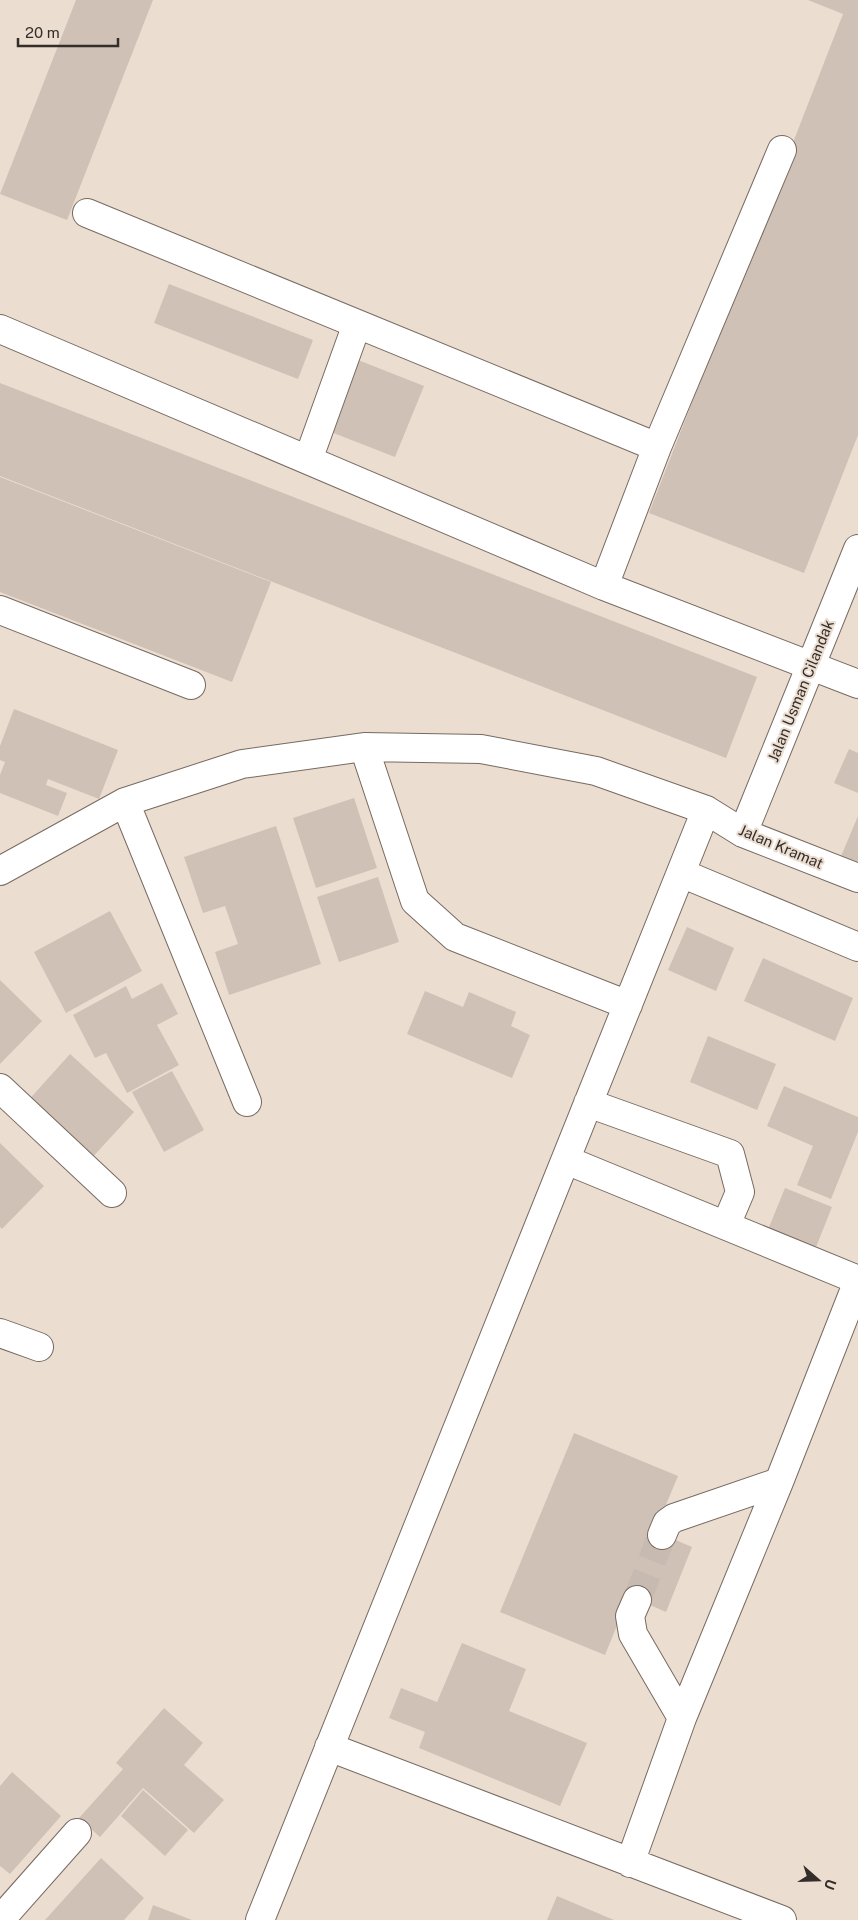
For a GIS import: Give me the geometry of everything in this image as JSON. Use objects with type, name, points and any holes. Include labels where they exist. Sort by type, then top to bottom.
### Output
[{"type":"street","points":[[604,586],[657,448],[782,150]]},
{"type":"street","points":[[87,213],[657,448]]},
{"type":"street","points":[[308,460],[358,324]]},
{"type":"street","points":[[0,329],[604,586],[858,684]]},
{"type":"street","name":"Jalan Usman Cilandak","points":[[743,833],[858,549]]},
{"type":"street","points":[[0,610],[191,685]]},
{"type":"street","points":[[364,747],[415,901],[456,937],[628,1005]]},
{"type":"street","name":"Jalan Kramat","points":[[0,871],[125,802],[242,764],[364,747],[481,749],[596,771],[706,810],[743,833],[858,878]]},
{"type":"street","points":[[125,802],[247,1102]]},
{"type":"street","points":[[260,1920],[706,810]]},
{"type":"street","points":[[681,873],[858,947]]},
{"type":"street","points":[[0,1088],[112,1193]]},
{"type":"street","points":[[588,1103],[730,1154],[740,1192],[726,1225]]},
{"type":"street","points":[[566,1160],[858,1281],[779,1482],[682,1718],[630,1863]]},
{"type":"street","points":[[0,1333],[39,1348]]},
{"type":"street","points":[[662,1534],[667,1523],[674,1518],[779,1482]]},
{"type":"street","points":[[637,1600],[630,1616],[633,1634],[682,1718]]},
{"type":"street","points":[[329,1747],[782,1920]]},
{"type":"street","points":[[0,1920],[77,1833]]},
{"type":"building","points":[[76,0],[153,0],[67,220],[0,194]]},
{"type":"building","points":[[808,0],[858,0],[858,435],[804,573],[649,513],[843,14]]},
{"type":"building","points":[[169,284],[313,340],[298,379],[154,323]]},
{"type":"building","points":[[358,360],[424,386],[395,457],[331,432]]},
{"type":"building","points":[[0,383],[757,677],[726,758],[0,476]]},
{"type":"building","points":[[0,477],[271,582],[232,682],[0,592]]},
{"type":"building","points":[[14,709],[118,750],[99,799],[48,779],[46,785],[67,793],[58,816],[0,793],[0,775],[5,762],[0,760],[0,746]]},
{"type":"building","points":[[849,749],[858,753],[858,793],[834,783]]},
{"type":"building","points":[[354,798],[377,868],[316,888],[293,818]]},
{"type":"building","points":[[858,816],[858,869],[839,861]]},
{"type":"building","points":[[276,826],[321,964],[229,995],[215,952],[238,944],[225,906],[203,913],[184,857]]},
{"type":"building","points":[[378,877],[399,942],[339,962],[317,897]]},
{"type":"building","points":[[110,911],[142,971],[66,1013],[34,952]]},
{"type":"building","points":[[687,927],[734,948],[716,991],[668,970]]},
{"type":"building","points":[[763,958],[853,998],[835,1041],[744,1001]]},
{"type":"building","points":[[0,980],[42,1021],[0,1064]]},
{"type":"building","points":[[162,983],[178,1014],[157,1025],[179,1065],[127,1093],[106,1053],[95,1058],[73,1015],[126,986],[132,999]]},
{"type":"building","points":[[425,991],[463,1007],[469,992],[516,1012],[511,1026],[530,1035],[512,1078],[407,1034]]},
{"type":"building","points":[[708,1036],[776,1064],[757,1110],[690,1082]]},
{"type":"building","points":[[70,1054],[134,1112],[89,1161],[25,1104]]},
{"type":"building","points":[[172,1071],[204,1130],[164,1152],[132,1092]]},
{"type":"building","points":[[784,1086],[858,1117],[858,1132],[831,1199],[797,1185],[813,1146],[767,1126]]},
{"type":"building","points":[[0,1143],[44,1186],[2,1229],[0,1227]]},
{"type":"building","points":[[785,1188],[832,1207],[814,1252],[767,1232]]},
{"type":"building","points":[[574,1433],[678,1476],[655,1531],[692,1547],[666,1612],[629,1596],[605,1655],[500,1612]]},
{"type":"building","points":[[462,1643],[526,1669],[509,1711],[587,1743],[560,1806],[419,1748],[425,1732],[389,1718],[401,1688],[437,1702]]},
{"type":"building","points":[[164,1708],[203,1743],[184,1765],[224,1800],[194,1833],[143,1788],[100,1837],[79,1818],[123,1769],[116,1763]]},
{"type":"building","points":[[12,1772],[61,1816],[10,1874],[0,1866],[0,1786]]},
{"type":"building","points":[[143,1790],[188,1830],[165,1856],[121,1816]]},
{"type":"building","points":[[101,1858],[144,1898],[124,1920],[45,1920]]},
{"type":"building","points":[[557,1896],[614,1920],[547,1920]]},
{"type":"building","points":[[153,1905],[192,1920],[148,1920]]},
{"type":"tunnel","points":[[637,1600],[662,1535]]}]
